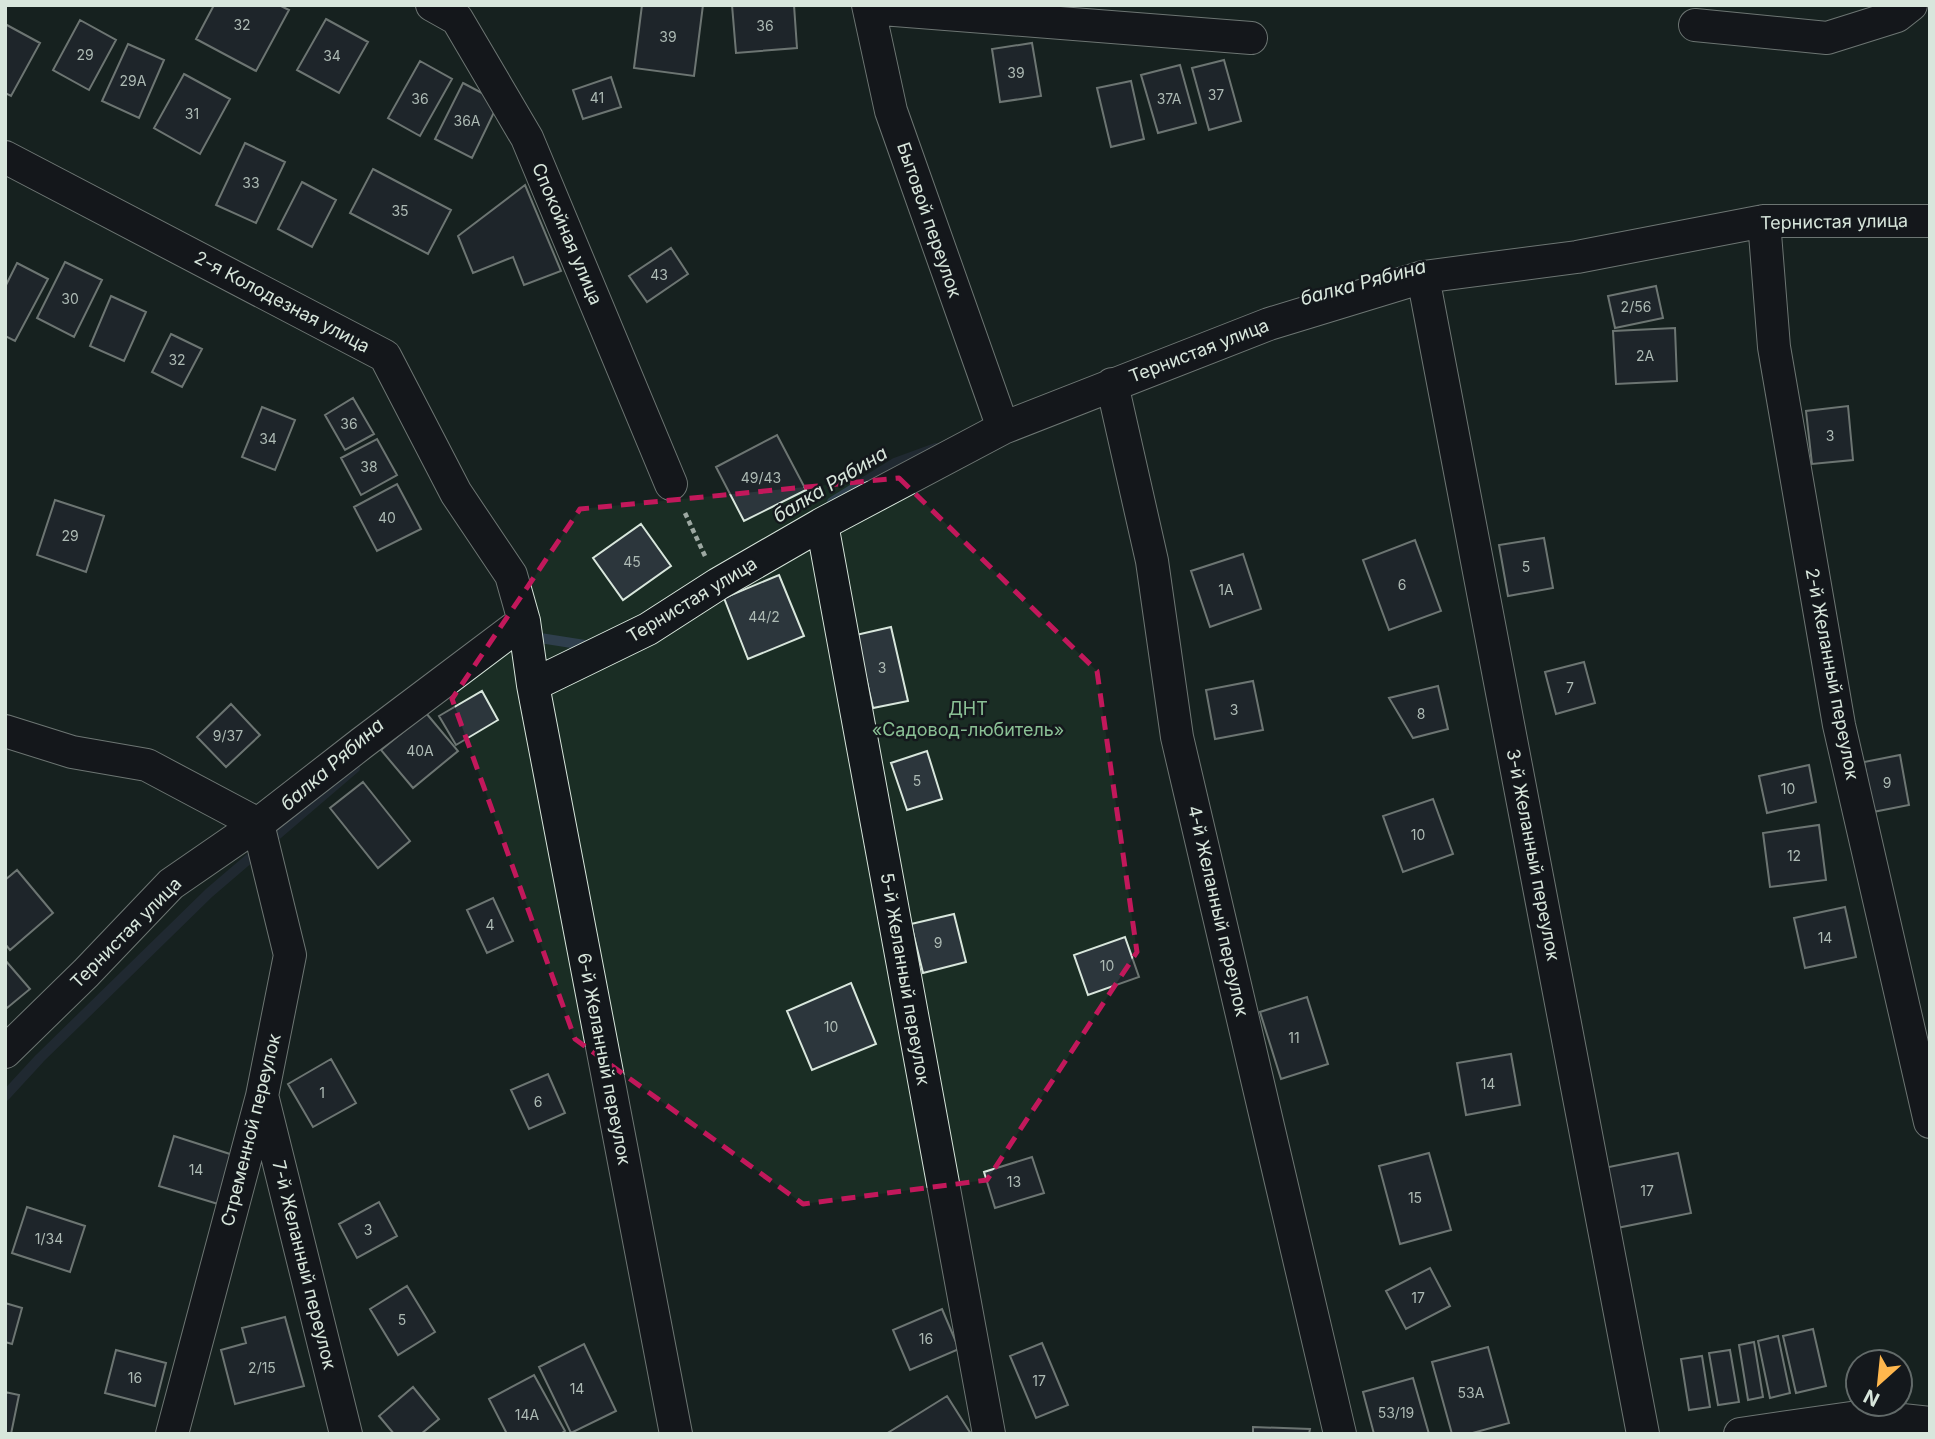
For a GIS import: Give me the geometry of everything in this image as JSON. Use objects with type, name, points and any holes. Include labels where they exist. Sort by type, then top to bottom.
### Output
[{"type":"street","name":"Спокойная улица","points":[[432,5],[457,19],[527,138],[671,484]]},
{"type":"street","points":[[1695,25],[1826,38],[1897,16],[1911,5]]},
{"type":"street","name":"Бытовой переулок","points":[[1003,428],[891,111],[868,7],[1251,38]]},
{"type":"street","name":"2-я Колодезная улица","points":[[5,157],[385,356],[456,493],[512,575],[524,621],[533,685]]},
{"type":"street","name":"Тернистая улица","points":[[533,685],[648,629],[718,584],[821,524],[1003,428],[1269,324],[1423,277],[1577,257],[1764,221],[1930,221]]},
{"type":"street","name":"2-й Желанный переулок","points":[[1764,221],[1774,347],[1839,724],[1930,1122]]},
{"type":"street","name":"3-й Желанный переулок","points":[[1423,277],[1643,1434]]},
{"type":"street","name":"4-й Желанный переулок","points":[[1112,384],[1152,561],[1177,737],[1340,1434]]},
{"type":"street","name":"5-й Желанный переулок","points":[[821,524],[989,1434]]},
{"type":"street","name":"Тернистая улица","points":[[5,1052],[171,884],[258,824],[524,621]]},
{"type":"street","name":"6-й Желанный переулок","points":[[533,685],[676,1434]]},
{"type":"street","points":[[5,731],[72,751],[147,765],[258,824]]},
{"type":"street","name":"Стременной переулок","points":[[173,1434],[262,1096],[290,955],[258,824]]},
{"type":"street","name":"7-й Желанный переулок","points":[[262,1096],[346,1434]]},
{"type":"street","points":[[1740,1434],[1864,1416],[1930,1423]]},
{"type":"path","points":[[671,484],[718,584]]},
{"type":"highlighted area","points":[[899,478],[1097,671],[1137,952],[987,1180],[803,1204],[575,1039],[452,699],[580,509]]},
{"type":"green space","name":"ДНТ «Садовод-любитель»","points":[[5,5],[1930,5],[1930,1434],[5,1434]]},
{"type":"building","points":[[214,5],[279,5],[289,10],[256,71],[196,39]]},
{"type":"building","points":[[642,5],[703,5],[694,76],[634,68]]},
{"type":"building","points":[[732,5],[794,5],[797,48],[736,53]]},
{"type":"building","points":[[326,19],[368,42],[339,93],[297,70]]},
{"type":"building","points":[[80,20],[116,40],[89,90],[53,70]]},
{"type":"building","points":[[5,24],[40,43],[11,96],[5,93]]},
{"type":"building","points":[[1032,43],[1041,96],[1000,102],[992,49]]},
{"type":"building","points":[[128,44],[164,60],[139,118],[102,101]]},
{"type":"building","points":[[1224,60],[1241,121],[1209,130],[1192,68]]},
{"type":"building","points":[[420,61],[452,79],[420,136],[388,118]]},
{"type":"building","points":[[1180,65],[1196,123],[1158,133],[1141,75]]},
{"type":"building","points":[[184,74],[230,99],[200,154],[154,128]]},
{"type":"building","points":[[611,77],[621,107],[583,119],[573,90]]},
{"type":"building","points":[[1131,81],[1144,139],[1111,147],[1097,88]]},
{"type":"building","points":[[463,83],[499,102],[472,158],[435,139]]},
{"type":"building","points":[[245,143],[285,162],[256,223],[216,205]]},
{"type":"building","points":[[373,169],[451,210],[428,254],[350,213]]},
{"type":"building","points":[[302,182],[336,200],[312,247],[278,229]]},
{"type":"building","points":[[525,185],[561,271],[524,285],[513,257],[473,273],[458,236]]},
{"type":"building","points":[[671,248],[688,274],[647,302],[629,276]]},
{"type":"building","points":[[65,262],[102,280],[74,337],[37,318]]},
{"type":"building","points":[[17,263],[48,279],[15,341],[5,336],[5,287]]},
{"type":"building","points":[[1656,286],[1663,318],[1615,328],[1608,296]]},
{"type":"building","points":[[111,296],[146,312],[124,361],[90,346]]},
{"type":"building","points":[[1675,328],[1677,381],[1616,384],[1613,331]]},
{"type":"building","points":[[171,334],[202,349],[182,387],[152,372]]},
{"type":"building","points":[[353,398],[374,434],[345,450],[325,415]]},
{"type":"building","points":[[1848,406],[1853,460],[1812,464],[1806,411]]},
{"type":"building","points":[[262,407],[295,420],[275,470],[242,457]]},
{"type":"building","points":[[777,435],[806,490],[744,521],[716,467]]},
{"type":"building","points":[[377,439],[397,475],[361,495],[341,458]]},
{"type":"building","points":[[397,484],[421,529],[377,551],[354,507]]},
{"type":"building","points":[[55,500],[104,516],[86,572],[37,555]]},
{"type":"building","points":[[641,524],[671,566],[623,600],[593,558]]},
{"type":"building","points":[[1544,538],[1553,588],[1508,596],[1499,545]]},
{"type":"building","points":[[1415,540],[1441,611],[1389,630],[1363,560]]},
{"type":"building","points":[[1243,554],[1261,609],[1210,627],[1191,571]]},
{"type":"building","points":[[779,575],[804,636],[748,659],[724,598]]},
{"type":"building","points":[[891,627],[908,701],[873,708],[856,635]]},
{"type":"building","points":[[1584,662],[1595,703],[1556,714],[1545,672]]},
{"type":"building","points":[[1253,681],[1263,730],[1215,739],[1206,690]]},
{"type":"building","points":[[1438,686],[1448,729],[1413,738],[1389,698]]},
{"type":"building","points":[[482,691],[498,720],[456,745],[439,716]]},
{"type":"building","points":[[231,704],[260,735],[226,767],[197,737]]},
{"type":"building","points":[[426,713],[458,751],[413,788],[381,750]]},
{"type":"building","points":[[927,751],[942,799],[907,810],[891,763]]},
{"type":"building","points":[[1900,755],[1909,805],[1873,812],[1864,762]]},
{"type":"building","points":[[1809,765],[1816,802],[1767,813],[1759,776]]},
{"type":"building","points":[[363,782],[410,841],[378,868],[330,808]]},
{"type":"building","points":[[1433,799],[1453,854],[1403,872],[1383,816]]},
{"type":"building","points":[[1819,825],[1826,880],[1770,887],[1763,833]]},
{"type":"building","points":[[17,870],[53,913],[10,950],[5,944],[5,880]]},
{"type":"building","points":[[493,898],[513,941],[487,953],[467,910]]},
{"type":"building","points":[[1845,907],[1856,957],[1805,968],[1794,918]]},
{"type":"building","points":[[954,914],[966,962],[923,973],[911,924]]},
{"type":"building","points":[[1125,937],[1139,977],[1088,995],[1074,955]]},
{"type":"building","points":[[5,960],[30,989],[7,1008],[5,1006]]},
{"type":"building","points":[[851,983],[876,1044],[812,1070],[787,1011]]},
{"type":"building","points":[[1307,997],[1328,1064],[1281,1079],[1260,1012]]},
{"type":"building","points":[[1511,1054],[1520,1105],[1466,1115],[1457,1063]]},
{"type":"building","points":[[331,1059],[356,1103],[313,1127],[288,1084]]},
{"type":"building","points":[[548,1074],[565,1113],[529,1129],[511,1090]]},
{"type":"building","points":[[174,1136],[233,1155],[218,1204],[159,1186]]},
{"type":"building","points":[[1429,1153],[1451,1230],[1400,1244],[1379,1166]]},
{"type":"building","points":[[1678,1153],[1691,1213],[1617,1228],[1604,1168]]},
{"type":"building","points":[[1032,1157],[1044,1193],[995,1208],[984,1172]]},
{"type":"building","points":[[379,1202],[397,1236],[357,1258],[339,1224]]},
{"type":"building","points":[[27,1207],[85,1226],[70,1272],[12,1253]]},
{"type":"building","points":[[1430,1268],[1450,1306],[1406,1329],[1386,1291]]},
{"type":"building","points":[[407,1286],[435,1332],[398,1355],[370,1309]]},
{"type":"building","points":[[5,1303],[22,1308],[12,1344],[5,1342]]},
{"type":"building","points":[[942,1309],[959,1349],[910,1370],[893,1330]]},
{"type":"building","points":[[285,1317],[304,1386],[235,1404],[221,1350],[246,1343],[242,1328]]},
{"type":"building","points":[[1813,1329],[1826,1386],[1796,1393],[1783,1336]]},
{"type":"building","points":[[1778,1336],[1790,1393],[1770,1398],[1758,1341]]},
{"type":"building","points":[[1754,1342],[1763,1397],[1748,1400],[1739,1345]]},
{"type":"building","points":[[1042,1343],[1068,1405],[1036,1418],[1010,1356]]},
{"type":"building","points":[[584,1344],[616,1411],[571,1433],[539,1367]]},
{"type":"building","points":[[1488,1347],[1509,1423],[1469,1434],[1452,1434],[1432,1362]]},
{"type":"building","points":[[116,1350],[166,1363],[155,1406],[105,1393]]},
{"type":"building","points":[[1730,1350],[1739,1402],[1718,1405],[1709,1353]]},
{"type":"building","points":[[1702,1356],[1710,1407],[1689,1410],[1681,1359]]},
{"type":"building","points":[[534,1375],[565,1431],[560,1434],[507,1434],[489,1399]]},
{"type":"building","points":[[1413,1378],[1429,1434],[1374,1434],[1363,1392]]},
{"type":"building","points":[[413,1387],[439,1419],[421,1434],[394,1434],[379,1416]]},
{"type":"building","points":[[5,1392],[19,1395],[11,1434],[5,1434]]},
{"type":"building","points":[[947,1396],[971,1434],[886,1434]]},
{"type":"building","points":[[1253,1427],[1310,1429],[1309,1434],[1253,1434]]},
{"type":"waterway","name":"балка Рябина","points":[[832,502],[895,463],[936,448]]},
{"type":"waterway","name":"балка Рябина","points":[[531,639],[591,646]]},
{"type":"waterway","name":"балка Рябина","points":[[5,1096],[40,1058],[209,893],[355,768]]}]
